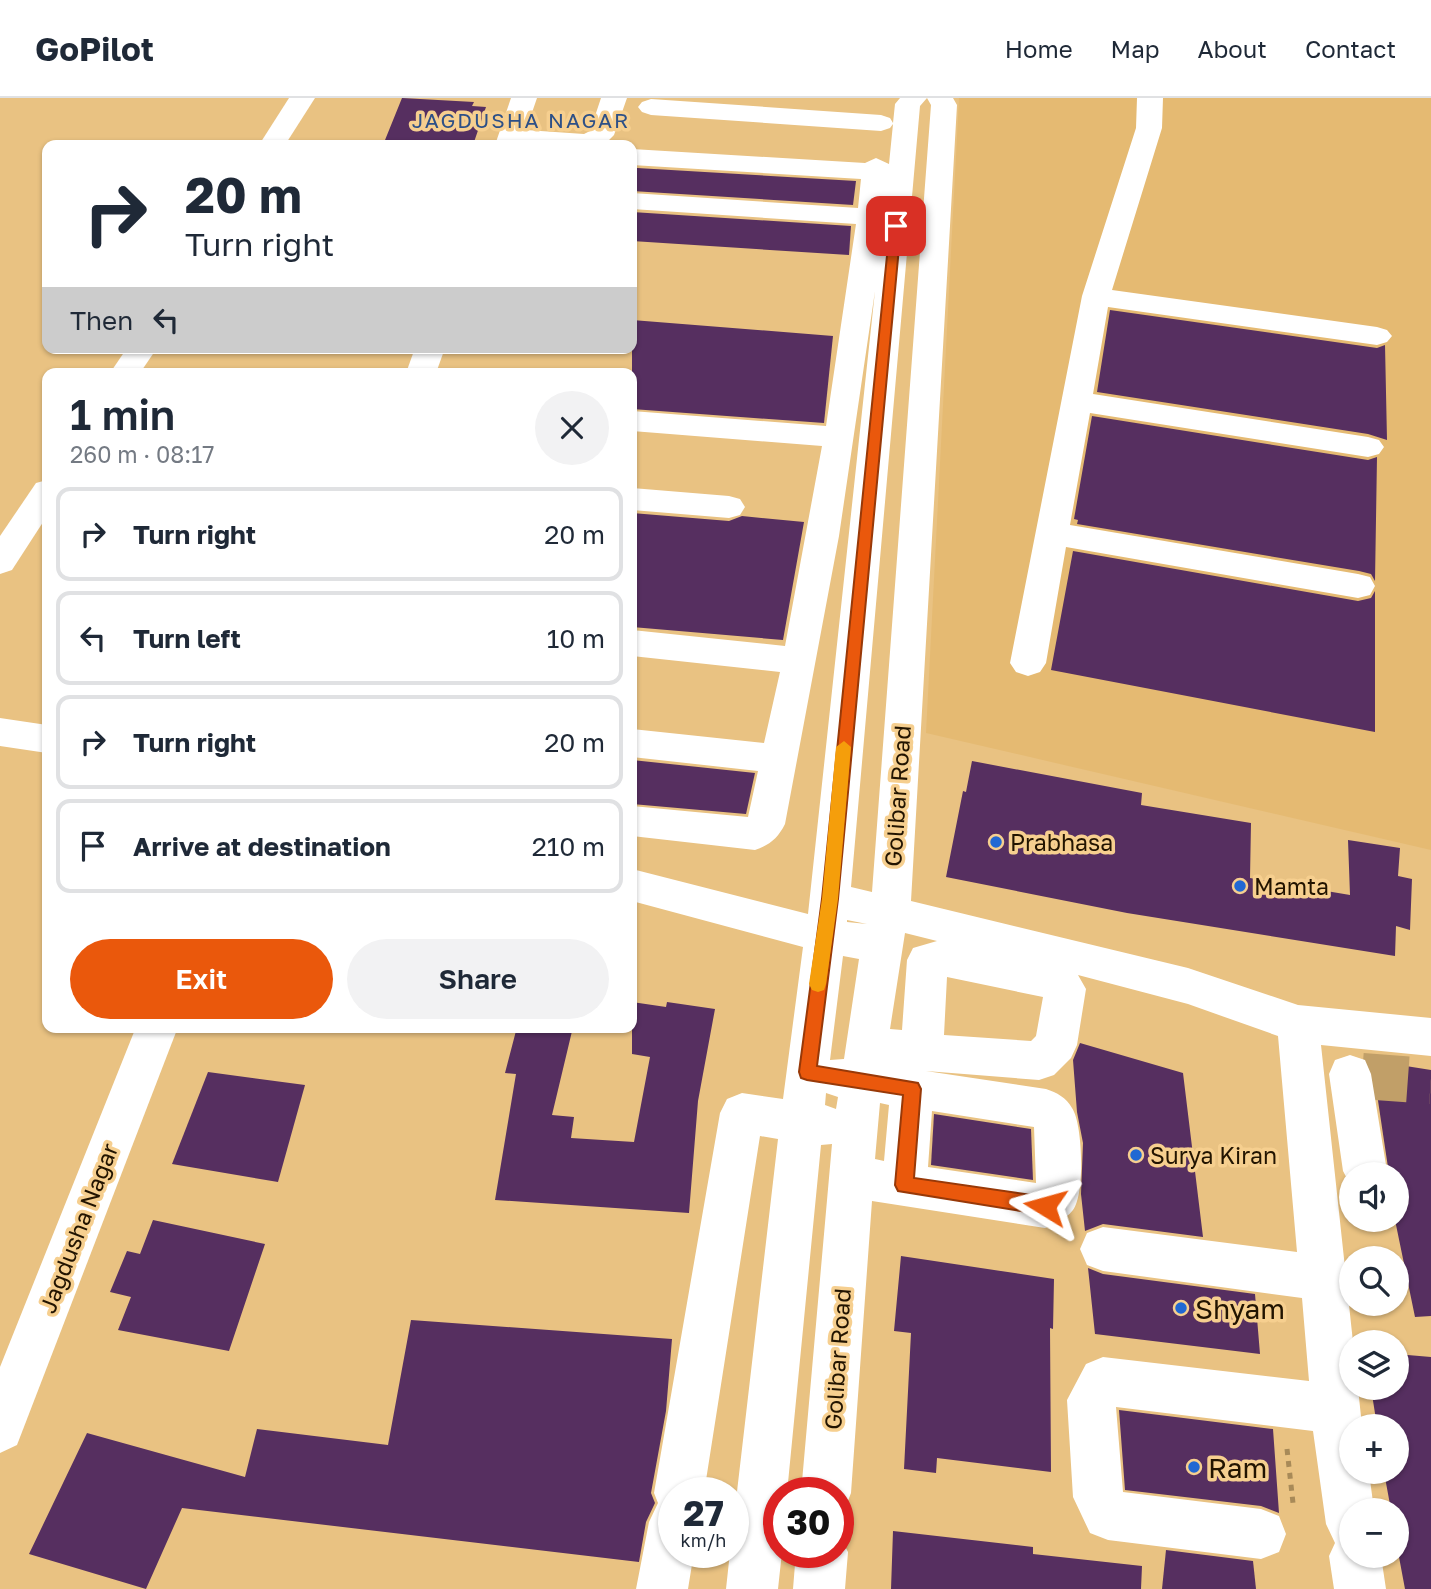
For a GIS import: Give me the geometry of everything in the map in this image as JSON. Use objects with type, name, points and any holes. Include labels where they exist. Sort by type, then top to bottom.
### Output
[{"type":"street","points":[[275,140],[302,98]]},
{"type":"street","points":[[510,140],[524,98]]},
{"type":"street","points":[[596,140],[601,135],[614,98]]},
{"type":"street","points":[[751,1589],[807,1072],[827,917],[905,173],[908,104],[914,98]]},
{"type":"street","name":"Golibar Road","points":[[827,1477],[855,1130],[886,930],[926,391],[905,173],[944,105],[940,98]]},
{"type":"street","points":[[1028,663],[1097,296],[1149,128],[1150,98]]},
{"type":"street","points":[[651,107],[882,111],[905,173]]},
{"type":"street","points":[[637,157],[905,173]]},
{"type":"street","points":[[637,822],[755,834],[766,824],[800,661],[838,437],[870,217],[905,173]]},
{"type":"street","points":[[637,201],[870,217]]},
{"type":"street","points":[[1097,296],[1377,336]]},
{"type":"street","points":[[1077,401],[1368,447]]},
{"type":"street","points":[[637,421],[838,437]]},
{"type":"street","points":[[0,562],[42,499]]},
{"type":"street","points":[[637,499],[729,507]]},
{"type":"street","points":[[1052,533],[1358,586]]},
{"type":"street","points":[[637,644],[800,661]]},
{"type":"street","points":[[0,732],[42,738]]},
{"type":"street","points":[[637,744],[778,759]]},
{"type":"street","points":[[637,886],[827,917],[886,930],[1111,965],[1188,986],[1298,1024],[1431,1037]]},
{"type":"street","points":[[1298,1024],[1336,1409],[1348,1498]]},
{"type":"street","name":"Jagdusha Nagar","points":[[0,1428],[155,1033]]},
{"type":"street","points":[[807,1072],[864,1063],[917,1070],[1046,1109],[1057,1122],[1058,1194],[1045,1206],[851,1177]]},
{"type":"street","points":[[1302,1069],[1356,1075],[1364,1162]]},
{"type":"street","points":[[904,1185],[917,1070]]},
{"type":"street","points":[[682,1477],[742,1113],[855,1130]]},
{"type":"street","points":[[1103,1249],[1323,1278]]},
{"type":"street","points":[[779,1321],[839,1330]]},
{"type":"street","points":[[1261,1534],[1108,1515],[1098,1497],[1091,1400],[1103,1381],[1336,1409]]},
{"type":"street","points":[[662,1589],[666,1568]]},
{"type":"street","points":[[819,1589],[821,1568]]},
{"type":"street","points":[[1357,1568],[1360,1589]]},
{"type":"path","points":[[1261,1534],[1279,1533],[1294,1510],[1282,1401]]},
{"type":"shaded area","points":[[959,98],[1431,98],[1431,850],[926,733]]},
{"type":"building","points":[[402,98],[474,102],[472,106],[486,107],[475,140],[385,140]]},
{"type":"building","points":[[637,168],[856,181],[853,205],[637,191]]},
{"type":"building","points":[[637,212],[851,226],[849,255],[637,241]]},
{"type":"building","points":[[1110,310],[1377,348],[1385,345],[1387,440],[1368,434],[1097,392]]},
{"type":"building","points":[[637,320],[833,336],[824,423],[637,409],[637,368],[632,368],[632,354],[637,354]]},
{"type":"building","points":[[1092,416],[1368,460],[1377,457],[1375,581],[1371,574],[1359,571],[1077,524],[1078,520],[1074,519]]},
{"type":"building","points":[[637,513],[729,521],[742,516],[804,522],[783,640],[637,627]]},
{"type":"building","points":[[1073,551],[1358,601],[1371,598],[1375,591],[1375,732],[1051,670]]},
{"type":"building","points":[[637,761],[755,773],[746,814],[637,804]]},
{"type":"building","points":[[972,761],[1142,793],[1141,805],[1251,823],[1250,878],[1350,895],[1348,840],[1400,848],[1398,876],[1412,879],[1410,930],[1396,926],[1395,956],[1127,913],[946,877],[963,791],[966,792]]},
{"type":"building","points":[[667,1002],[715,1009],[698,1101],[689,1213],[495,1200],[516,1074],[505,1073],[515,1033],[572,1033],[552,1115],[574,1117],[571,1138],[634,1142],[650,1057],[632,1054],[632,1033],[637,1033],[637,1003],[666,1007]]},
{"type":"building","name":"Surya Kiran","points":[[1080,1043],[1183,1073],[1203,1237],[1103,1224],[1085,1231],[1081,1194],[1083,1143],[1077,1112],[1073,1060]]},
{"type":"building","points":[[1368,1060],[1431,1070],[1431,1316],[1415,1317],[1409,1288],[1409,1246],[1400,1246],[1397,1232],[1409,1232],[1409,1162],[1387,1162],[1374,1074]]},
{"type":"building","points":[[208,1072],[305,1085],[278,1182],[172,1164]]},
{"type":"building","points":[[934,1114],[1031,1129],[1033,1180],[931,1165]]},
{"type":"building","points":[[153,1220],[265,1244],[229,1351],[118,1330],[131,1297],[110,1292],[127,1251],[140,1254]]},
{"type":"building","points":[[901,1256],[1054,1279],[1053,1329],[1050,1328],[1051,1472],[937,1458],[936,1473],[904,1469],[911,1333],[894,1331]]},
{"type":"building","name":"Shyam","points":[[1088,1268],[1103,1274],[1255,1294],[1260,1354],[1095,1334]]},
{"type":"building","points":[[411,1320],[672,1339],[666,1411],[651,1493],[655,1503],[646,1522],[639,1562],[182,1508],[146,1589],[29,1554],[87,1433],[245,1477],[257,1429],[388,1445]]},
{"type":"building","points":[[1409,1355],[1431,1357],[1431,1589],[1405,1589],[1401,1568],[1409,1568],[1409,1498],[1389,1498],[1386,1484],[1409,1484],[1409,1414],[1375,1414],[1373,1400],[1409,1400]]},
{"type":"building","name":"Ram","points":[[1119,1410],[1273,1429],[1279,1513],[1261,1506],[1125,1490]]},
{"type":"building","points":[[893,1531],[1033,1547],[1033,1554],[1142,1566],[1141,1589],[891,1589]]},
{"type":"building","points":[[1166,1550],[1253,1561],[1256,1589],[1162,1589]]},
{"type":"tunnel","points":[[1362,1076],[1431,1081]]},
{"type":"slow traffic","points":[[818,984],[830,899],[844,747]]},
{"type":"place","name":"Prabhasa","points":[[996,842]]},
{"type":"place","name":"Mamta","points":[[1240,886]]},
{"type":"place","name":"Surya Kiran","points":[[1136,1155]]},
{"type":"place","name":"Shyam","points":[[1181,1308]]},
{"type":"place","name":"Ram","points":[[1194,1467]]},
{"type":"district","name":"JAGDUSHA NAGAR","points":[[521,120]]},
{"type":"route","points":[[896,226],[830,899],[807,1072],[912,1089],[904,1185],[1045,1206]]}]
